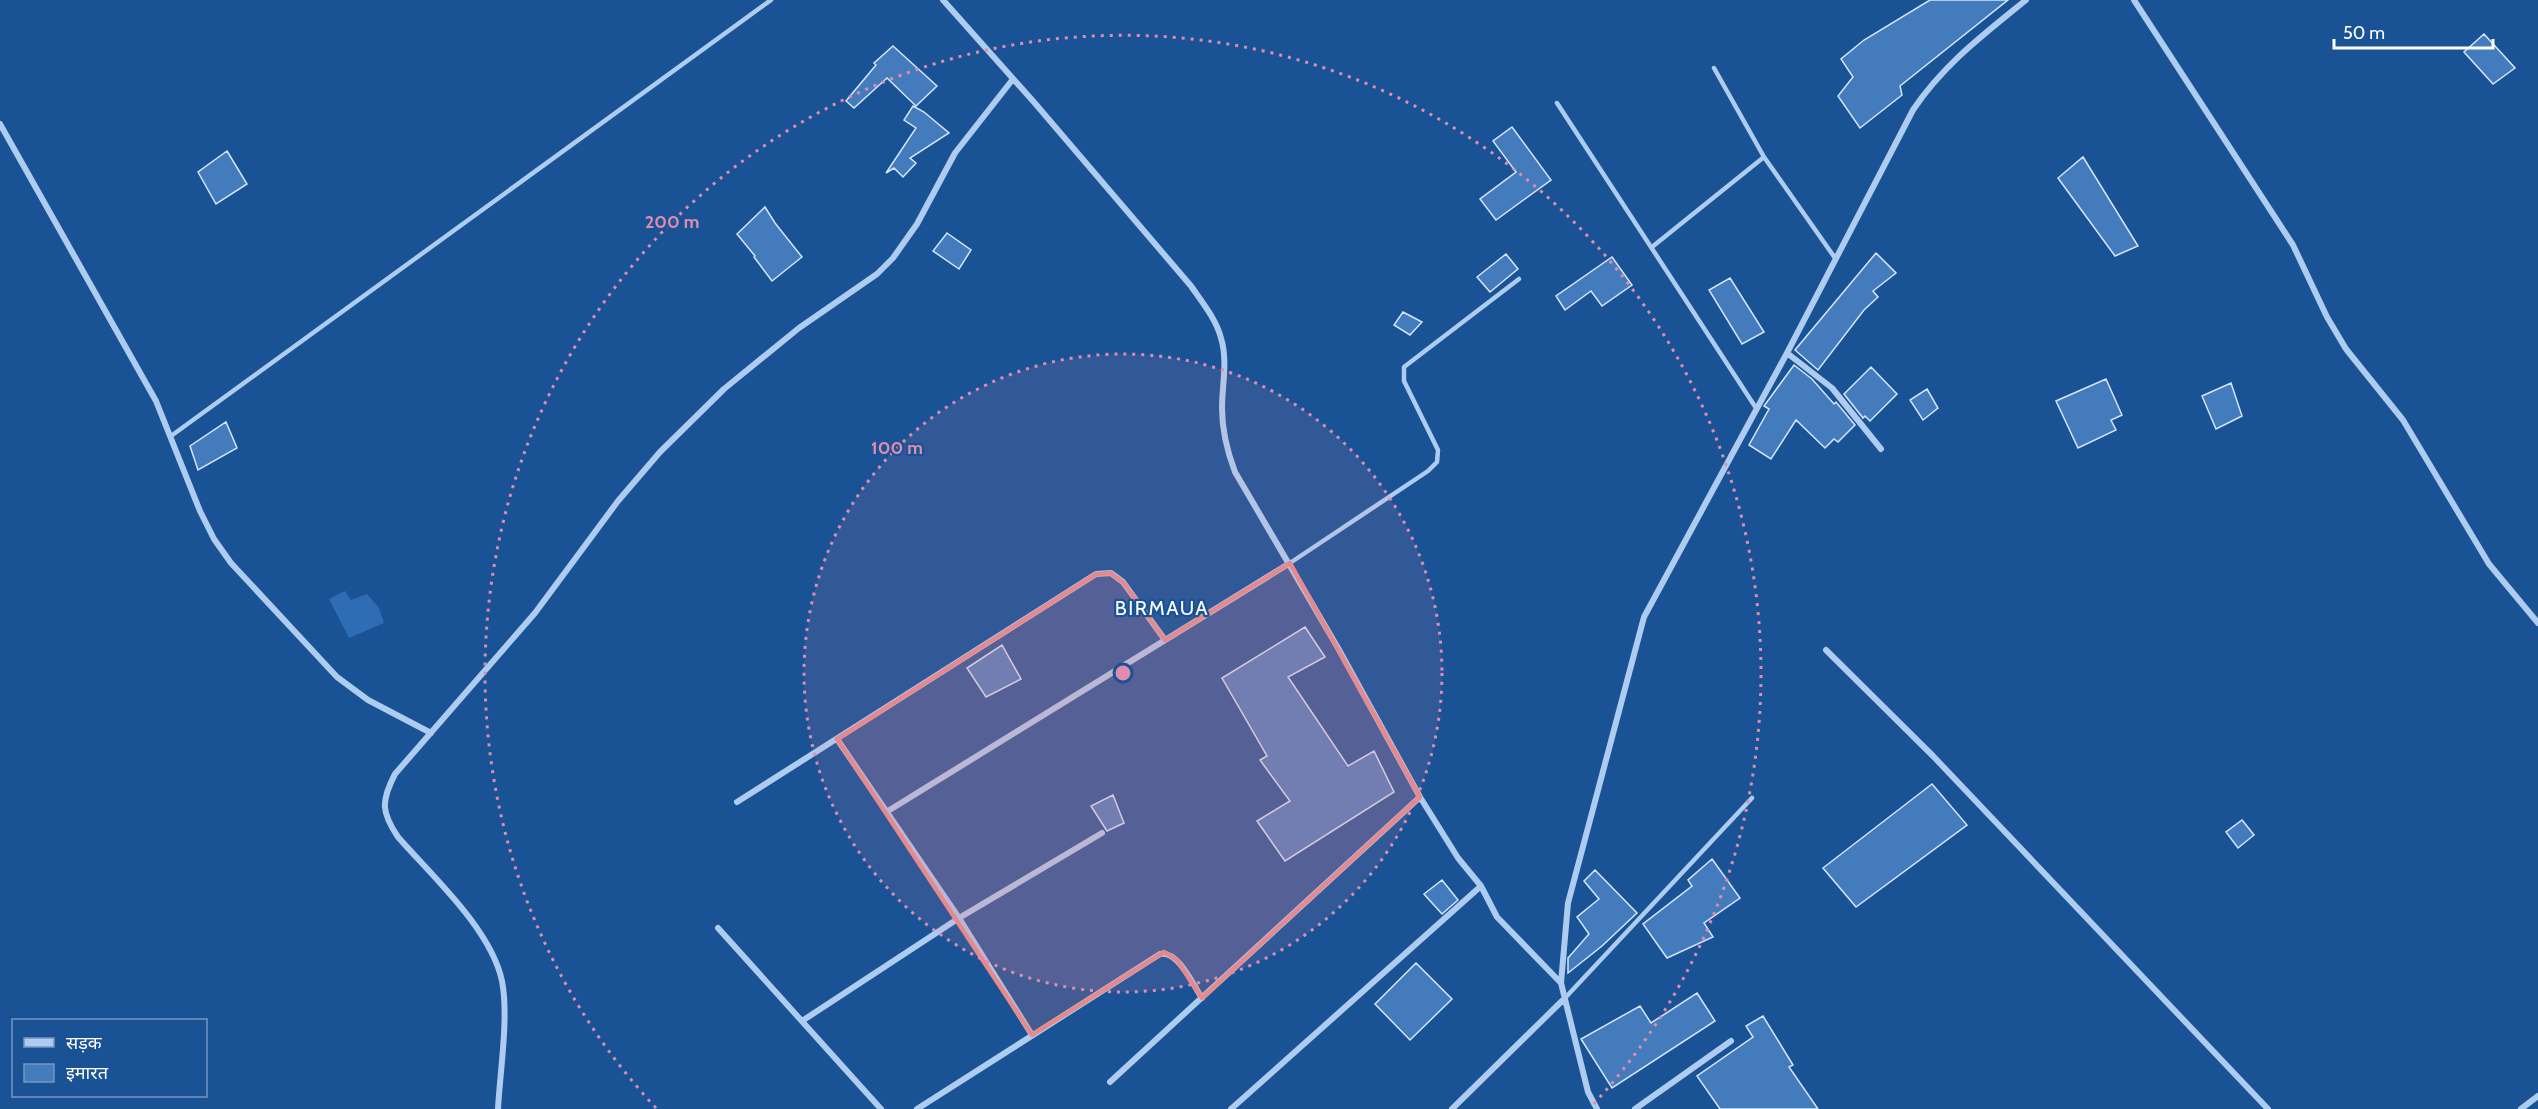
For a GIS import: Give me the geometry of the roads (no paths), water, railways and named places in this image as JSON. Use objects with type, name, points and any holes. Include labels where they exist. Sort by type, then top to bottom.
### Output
[{"type":"street","points":[[943,0],[1191,286],[1210,314],[1221,336],[1225,356],[1222,410],[1224,441],[1235,472],[1290,563],[1420,797],[1458,858],[1480,886],[1497,917],[1561,983]]},
{"type":"street","points":[[1597,1109],[1588,1092],[1561,983],[1568,903],[1644,617],[1787,353],[1913,110],[1929,86],[1955,57],[2026,0]]},
{"type":"street","points":[[2134,0],[2293,245],[2327,317],[2346,349],[2403,420],[2489,564],[2538,623]]},
{"type":"street","points":[[498,1109],[504,1004],[498,966],[491,949],[478,929],[398,837],[388,821],[384,811],[386,793],[395,774],[535,613],[618,501],[682,430],[724,388],[877,274],[894,258],[918,224],[955,153],[1013,79]]},
{"type":"street","points":[[0,124],[135,360],[164,416],[200,511],[214,539],[231,563],[337,677],[368,700],[431,733]]},
{"type":"street","points":[[1787,353],[1833,388],[1881,450]]},
{"type":"street","points":[[888,812],[1290,563]]},
{"type":"street","points":[[737,802],[1096,574],[1111,573],[1123,582],[1165,640]]},
{"type":"street","points":[[1826,650],[1933,756],[2268,1109]]},
{"type":"street","points":[[837,738],[960,918],[1032,1035]]},
{"type":"street","points":[[1110,1082],[1420,797]]},
{"type":"street","points":[[802,1021],[960,918],[1102,834]]},
{"type":"street","points":[[1231,1109],[1480,886]]},
{"type":"street","points":[[718,928],[881,1109]]},
{"type":"street","points":[[916,1109],[1164,953],[1177,960],[1202,998]]},
{"type":"street","points":[[1452,1109],[1565,998]]},
{"type":"street","points":[[1635,1109],[1731,1041]]},
{"type":"street","points":[[2521,1109],[2538,1096]]},
{"type":"lane","points":[[171,436],[771,0]]},
{"type":"lane","points":[[1714,68],[1764,158],[1835,258]]},
{"type":"lane","points":[[1557,104],[1756,408]]},
{"type":"lane","points":[[1652,247],[1764,158]]},
{"type":"lane","points":[[1290,563],[1428,471],[1437,462],[1438,450],[1404,381],[1404,368],[1519,279]]},
{"type":"lane","points":[[1565,998],[1752,798]]},
{"type":"district","name":"BIRMAUA","points":[[1162,608]]}]
